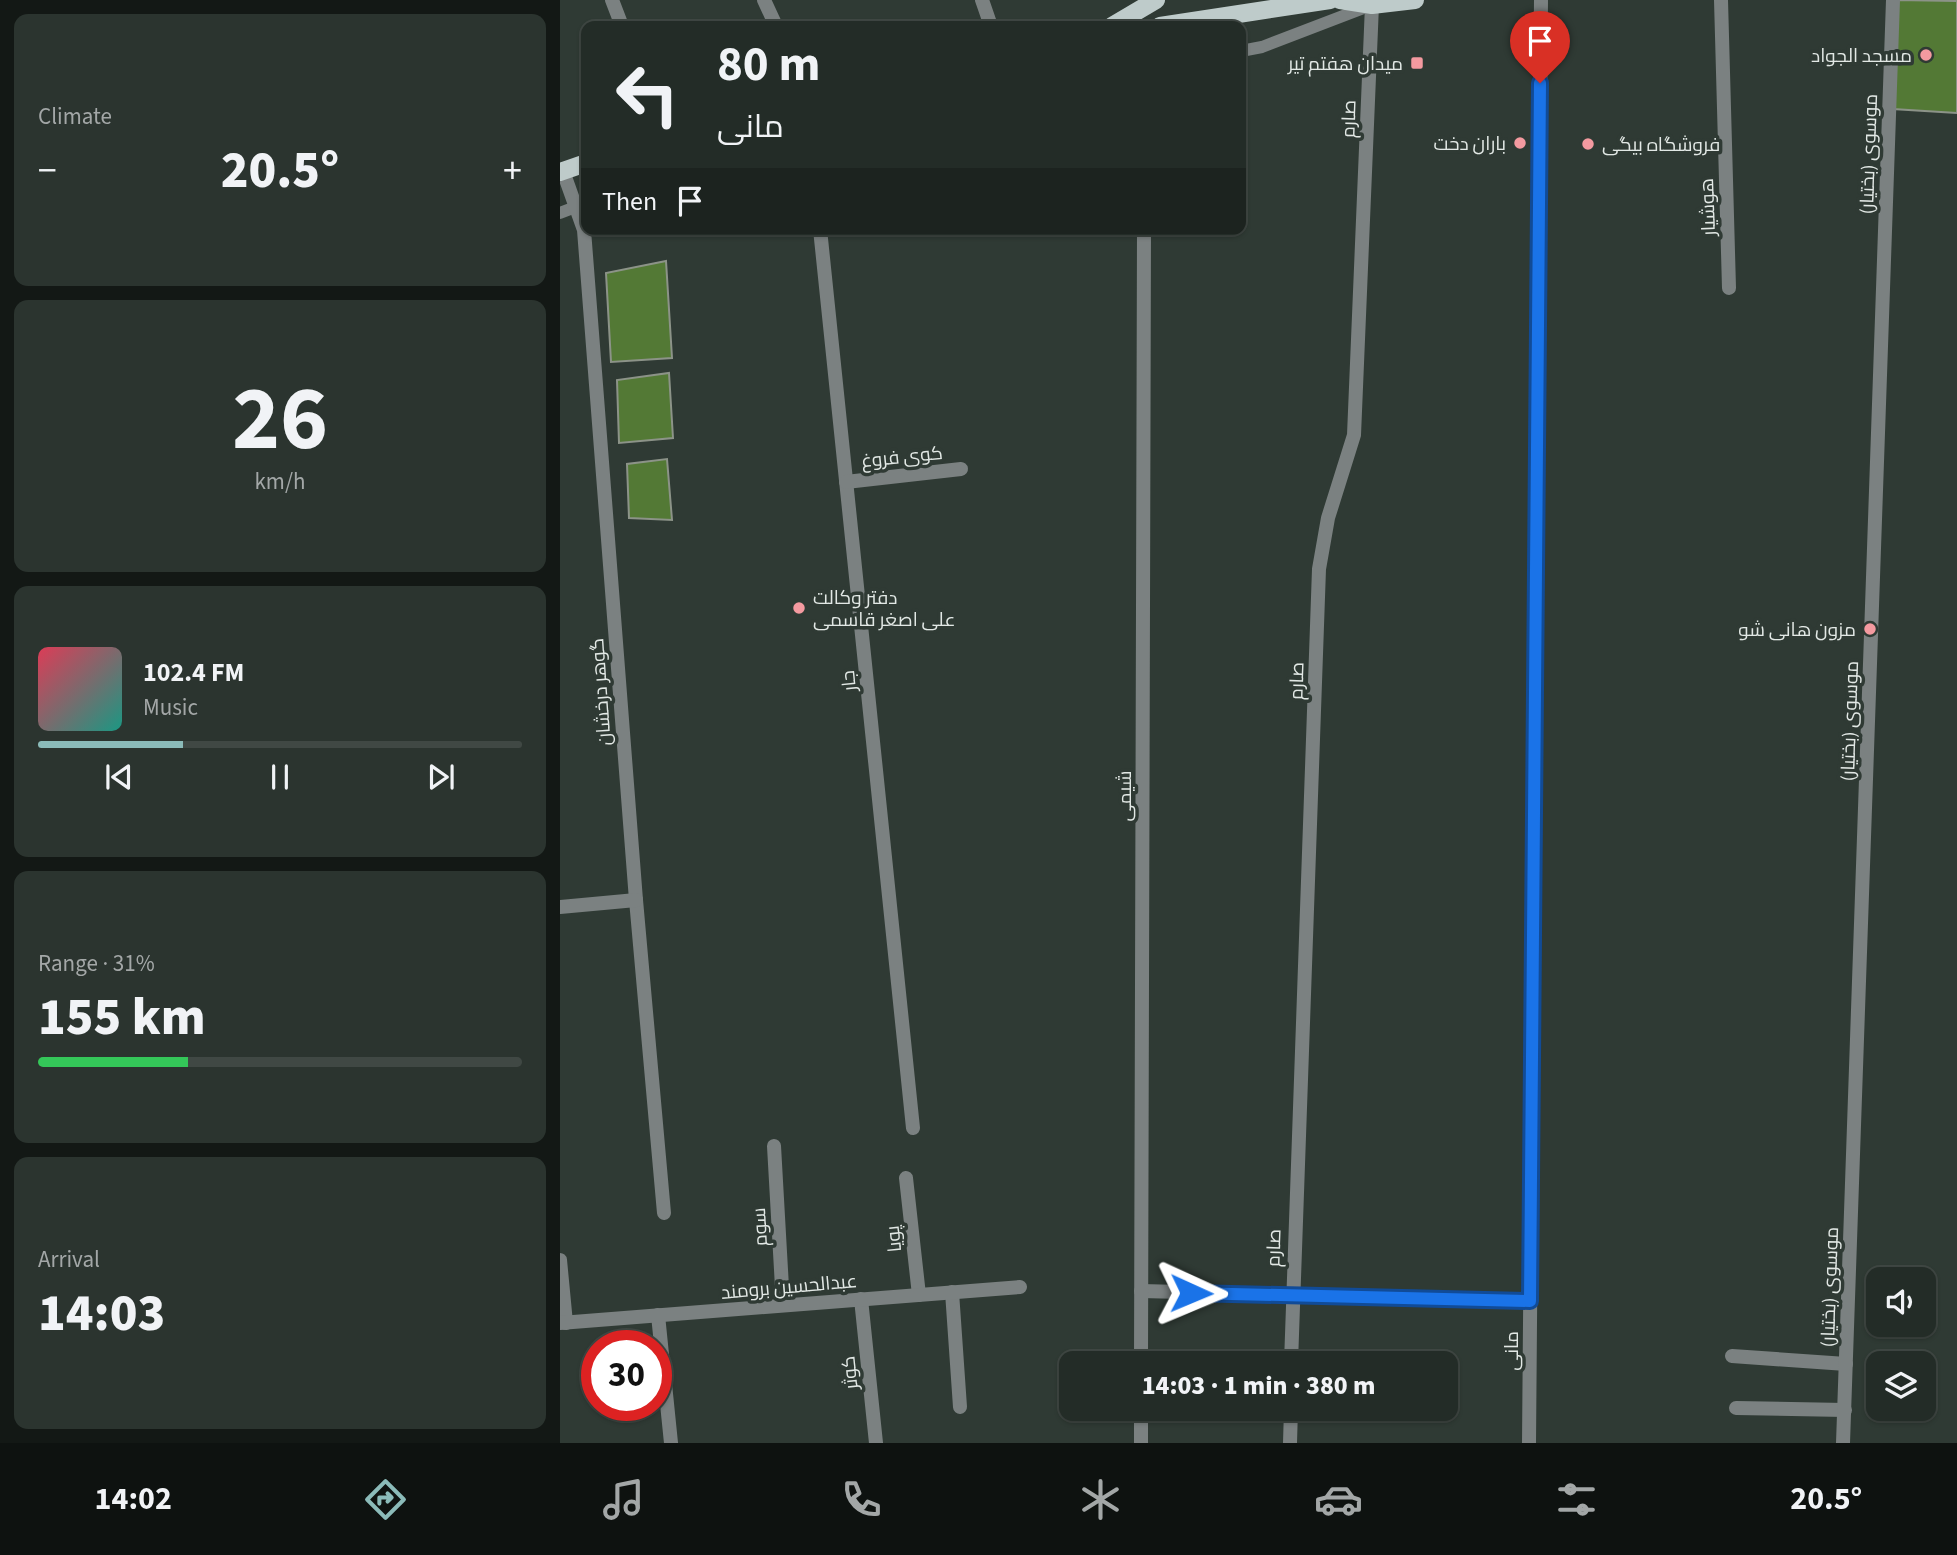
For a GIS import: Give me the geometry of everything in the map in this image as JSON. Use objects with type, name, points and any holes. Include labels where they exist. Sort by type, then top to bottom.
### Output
[{"type":"main road","points":[[1120,21],[1156,0]]},
{"type":"main road","points":[[1193,21],[1330,0]]},
{"type":"main road","points":[[1340,0],[1372,5],[1415,0]]},
{"type":"main road","points":[[561,172],[581,165]]},
{"type":"street","points":[[612,0],[620,21]]},
{"type":"street","points":[[764,0],[774,21]]},
{"type":"street","points":[[982,0],[989,21]]},
{"type":"street","name":"مانی","points":[[1529,1443],[1541,0]]},
{"type":"street","name":"هوشیار","points":[[1721,0],[1729,288]]},
{"type":"street","name":"موسوی (بختیار)","points":[[1843,1443],[1893,0]]},
{"type":"street","name":"صارم","points":[[1291,1351],[1320,569],[1328,518],[1354,435],[1372,5]]},
{"type":"street","name":"گوهر درخشان","points":[[561,172],[581,203]]},
{"type":"street","name":"گوهر درخشان","points":[[584,235],[636,900],[664,1213]]},
{"type":"street","name":"جار","points":[[821,235],[913,1128]]},
{"type":"street","name":"شیمی","points":[[1141,1351],[1144,235]]},
{"type":"street","name":"کوی فروغ","points":[[846,482],[961,469]]},
{"type":"street","points":[[560,906],[636,900]]},
{"type":"street","name":"سوم","points":[[774,1146],[783,1306]]},
{"type":"street","name":"پویا","points":[[906,1178],[919,1295]]},
{"type":"street","points":[[560,1260],[563,1323]]},
{"type":"street","name":"عبدالحسین برومند","points":[[563,1323],[1020,1286]]},
{"type":"street","points":[[1142,1291],[1530,1301]]},
{"type":"street","points":[[952,1292],[960,1407]]},
{"type":"street","name":"کوثر","points":[[861,1299],[876,1443]]},
{"type":"street","points":[[658,1315],[671,1443]]},
{"type":"street","points":[[1732,1356],[1846,1364]]},
{"type":"street","points":[[1736,1408],[1844,1410]]},
{"type":"street","points":[[1141,1421],[1141,1443]]},
{"type":"street","points":[[1290,1421],[1290,1443]]},
{"type":"lane","points":[[1246,50],[1262,47],[1372,5]]},
{"type":"lane","points":[[560,213],[581,205]]},
{"type":"building","name":"مسجد الجواد","points":[[1897,0],[1957,1],[1957,113],[1893,109]]},
{"type":"building","points":[[666,261],[672,358],[611,362],[606,273]]},
{"type":"building","points":[[669,373],[673,438],[619,443],[617,380]]},
{"type":"building","points":[[667,459],[672,520],[629,518],[627,464]]},
{"type":"place","name":"مسجد الجواد","points":[[1926,55]]},
{"type":"place","name":"میدان هفتم تیر","points":[[1417,63]]},
{"type":"place","name":"باران دخت","points":[[1520,143]]},
{"type":"place","name":"فروشگاه بیگی","points":[[1588,144]]},
{"type":"place","name":"دفتر وکالت علی اصغر قاسمی","points":[[799,608]]},
{"type":"place","name":"مزون هانی شو","points":[[1870,629]]},
{"type":"route","points":[[1191,1293],[1530,1301],[1540,83]]}]
